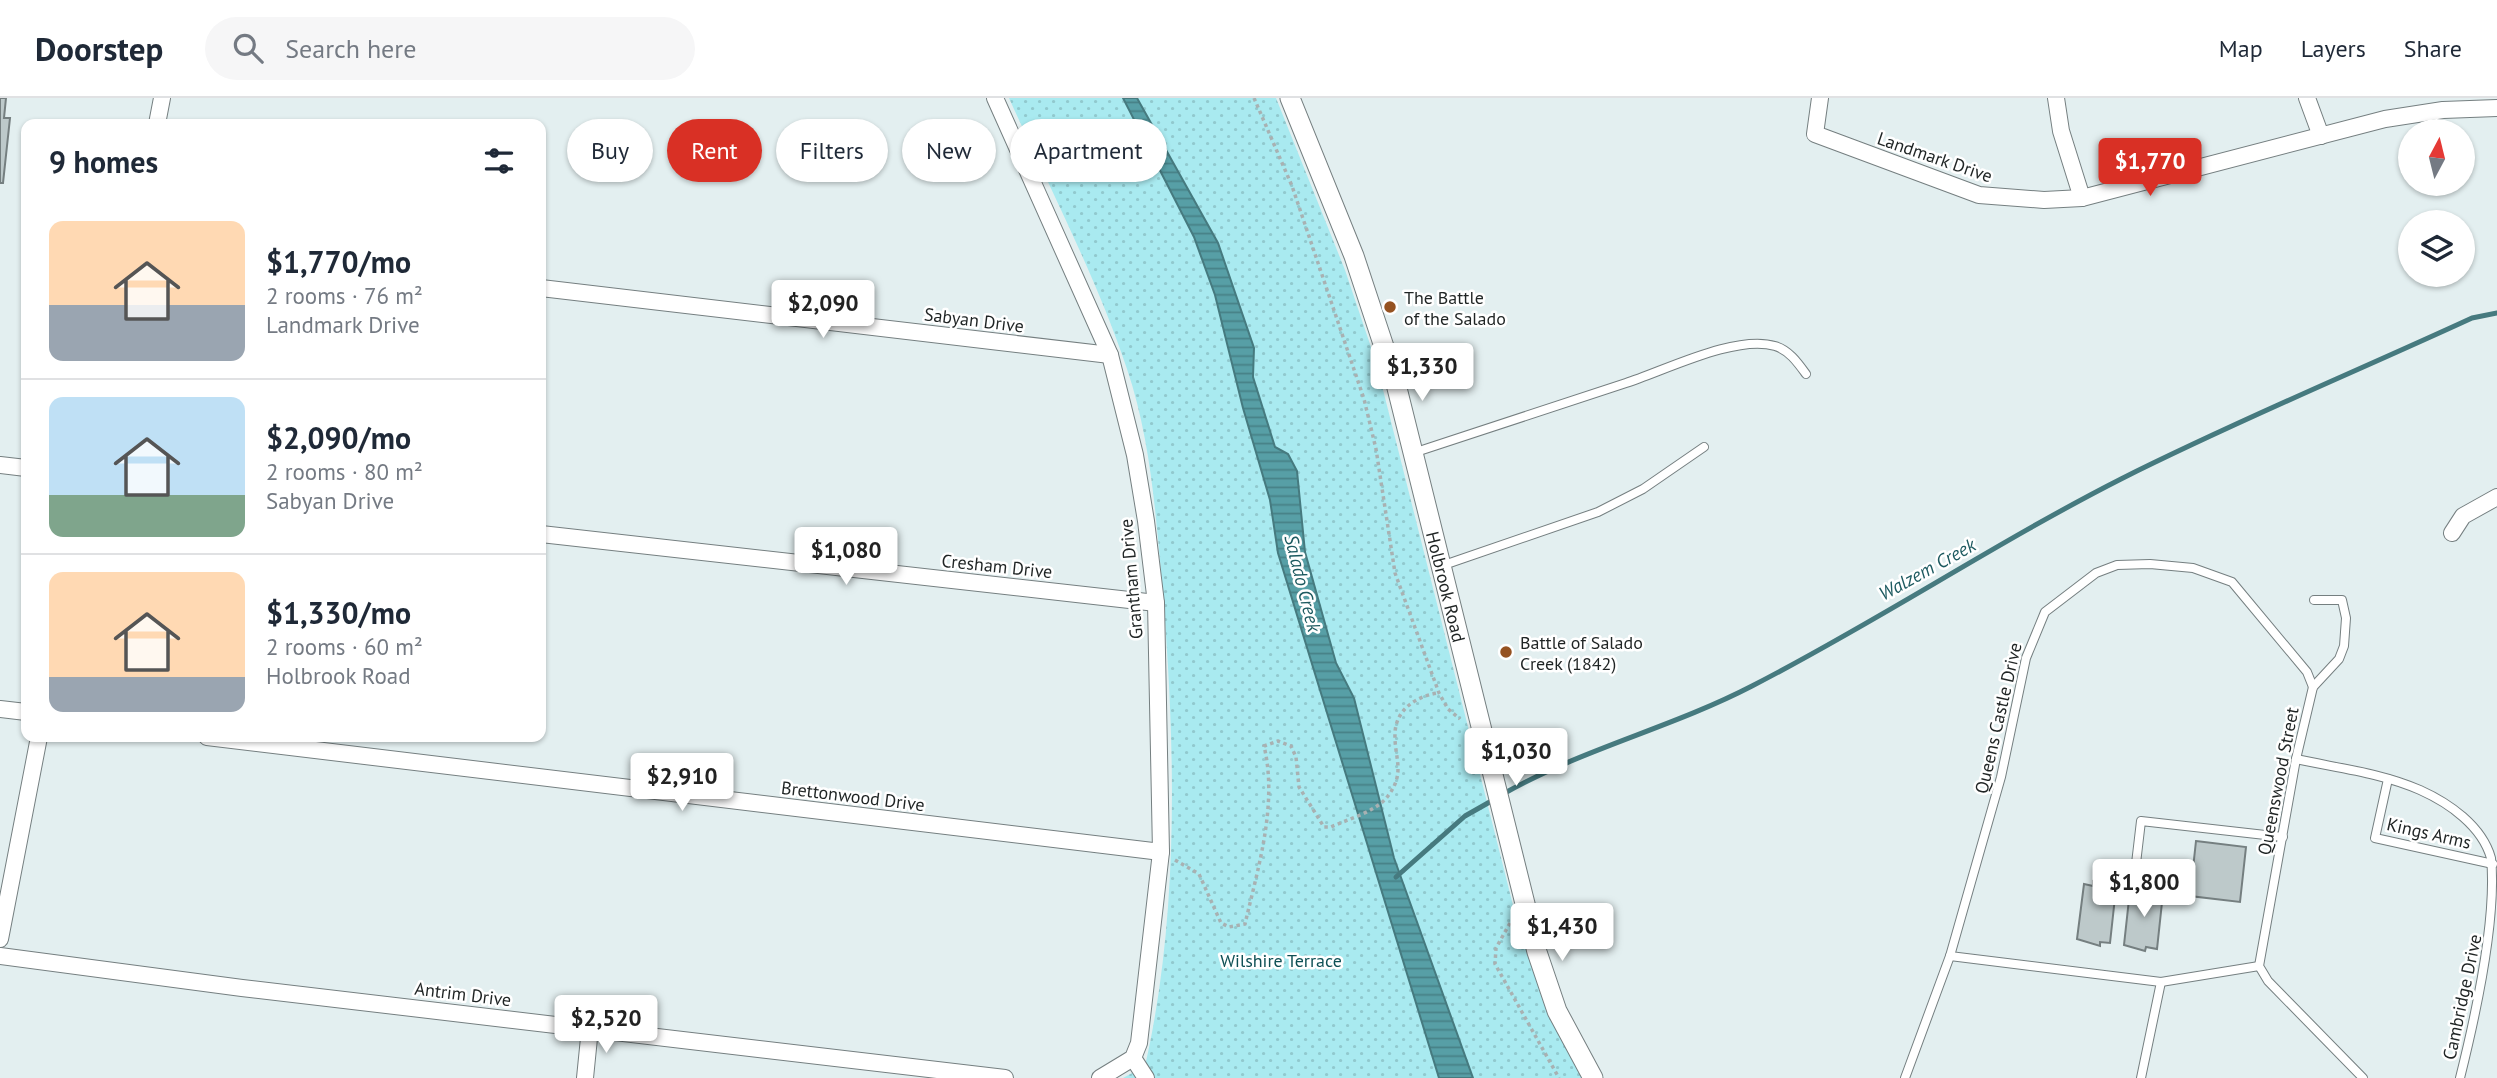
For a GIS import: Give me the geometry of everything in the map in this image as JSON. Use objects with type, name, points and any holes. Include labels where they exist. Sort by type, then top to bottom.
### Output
[{"type":"street","points":[[158,119],[162,98]]},
{"type":"street","name":"Grantham Drive","points":[[995,98],[1110,355],[1135,455],[1156,603],[1161,852],[1139,1043],[1133,1058]]},
{"type":"street","name":"Holbrook Road","points":[[1290,98],[1354,256],[1395,380],[1441,566],[1472,729],[1557,1012],[1592,1078]]},
{"type":"street","name":"Landmark Drive","points":[[1820,98],[1815,134],[1979,195],[2022,201],[2082,198],[2418,113],[2497,108]]},
{"type":"street","points":[[2056,98],[2064,143],[2082,198]]},
{"type":"street","points":[[2307,98],[2321,136]]},
{"type":"street","name":"Sabyan Drive","points":[[546,289],[1110,355]]},
{"type":"street","points":[[0,465],[21,467]]},
{"type":"street","points":[[2452,533],[2463,516],[2497,497]]},
{"type":"street","name":"Cresham Drive","points":[[546,535],[1156,603]]},
{"type":"street","points":[[0,709],[21,711]]},
{"type":"street","points":[[0,939],[38,742]]},
{"type":"street","name":"Brettonwood Drive","points":[[248,742],[1161,852]]},
{"type":"street","name":"Antrim Drive","points":[[0,956],[1005,1078]]},
{"type":"street","points":[[585,1078],[590,1028]]},
{"type":"street","points":[[1100,1078],[1133,1058],[1146,1078]]},
{"type":"lane","points":[[1413,453],[1647,377],[1695,356],[1747,345],[1774,345],[1792,356],[1806,373]]},
{"type":"lane","points":[[1441,566],[1598,512],[1643,489],[1704,447]]},
{"type":"lane","name":"Queens Castle Drive","points":[[1905,1078],[1950,956],[2001,777],[2026,658],[2045,612],[2061,597],[2096,573],[2117,565],[2171,566],[2219,575],[2232,582],[2307,672],[2313,687]]},
{"type":"lane","name":"Queenswood Street","points":[[2259,966],[2269,924],[2296,759],[2313,687],[2339,659],[2346,630],[2342,600],[2315,600]]},
{"type":"lane","name":"Cambridge Drive","points":[[2296,759],[2388,779],[2420,790],[2457,811],[2472,824],[2491,855],[2495,878],[2492,946],[2460,1078]]},
{"type":"lane","name":"Kings Arms","points":[[2388,779],[2375,838],[2493,864]]},
{"type":"lane","points":[[2134,872],[2141,821],[2283,837]]},
{"type":"lane","points":[[1950,956],[2161,982],[2259,966],[2268,981],[2362,1078]]},
{"type":"lane","points":[[2141,1078],[2161,982]]},
{"type":"path","points":[[1254,98],[1292,186],[1364,399],[1376,449],[1395,573],[1439,693],[1472,729]]},
{"type":"path","points":[[1161,852],[1199,874],[1221,923],[1229,928],[1244,925],[1262,855],[1268,805],[1264,746],[1278,741],[1291,746],[1296,757],[1299,787],[1324,827],[1380,804],[1388,795],[1398,773],[1400,761],[1395,732],[1408,705],[1421,695],[1439,693]]},
{"type":"path","points":[[1512,916],[1510,926],[1496,948],[1495,964],[1559,1078]]},
{"type":"green space","name":"Wilshire Terrace","points":[[1009,98],[1123,98],[1134,119],[1019,119]]},
{"type":"green space","points":[[1137,98],[1276,98],[1345,270],[1376,362],[1520,933],[1549,1016],[1582,1078],[1473,1078],[1394,858],[1354,698],[1336,663],[1305,552],[1297,471],[1288,454],[1275,448],[1253,377],[1254,348],[1218,243],[1167,152],[1167,119],[1149,119]]},
{"type":"green space","name":"Wilshire Terrace","points":[[1048,182],[1166,182],[1194,237],[1215,295],[1243,408],[1270,500],[1278,553],[1439,1078],[1123,1078],[1145,1066],[1157,1006],[1170,883],[1172,757],[1166,632],[1146,444],[1127,369],[1087,266]]},
{"type":"water","points":[[1123,98],[1137,98],[1149,119],[1134,119]]},
{"type":"water","name":"Salado Creek","points":[[1167,152],[1218,243],[1254,348],[1253,377],[1275,447],[1288,454],[1297,471],[1305,552],[1336,663],[1354,698],[1394,858],[1473,1078],[1439,1078],[1278,553],[1270,500],[1243,408],[1215,295],[1194,237],[1166,182]]},
{"type":"building","points":[[0,98],[6,98],[4,118],[10,118],[3,183],[0,183]]},
{"type":"building","points":[[2196,841],[2246,847],[2240,902],[2190,896]]},
{"type":"building","points":[[2093,881],[2116,888],[2110,943],[2100,942],[2100,946],[2077,939],[2084,884],[2093,886]]},
{"type":"building","points":[[2139,886],[2163,893],[2157,949],[2146,947],[2145,951],[2124,945],[2130,890],[2138,891]]},
{"type":"waterway","name":"Walzem Creek","points":[[1503,794],[1564,764],[1690,714],[1752,686],[1845,636],[2074,504],[2164,458],[2472,318],[2497,313]]},
{"type":"waterway","name":"Walzem Creek","points":[[1396,877],[1465,816],[1495,799]]},
{"type":"place","name":"The Battle of the Salado","points":[[1390,307]]},
{"type":"place","name":"Battle of Salado Creek (1842)","points":[[1506,652]]}]
